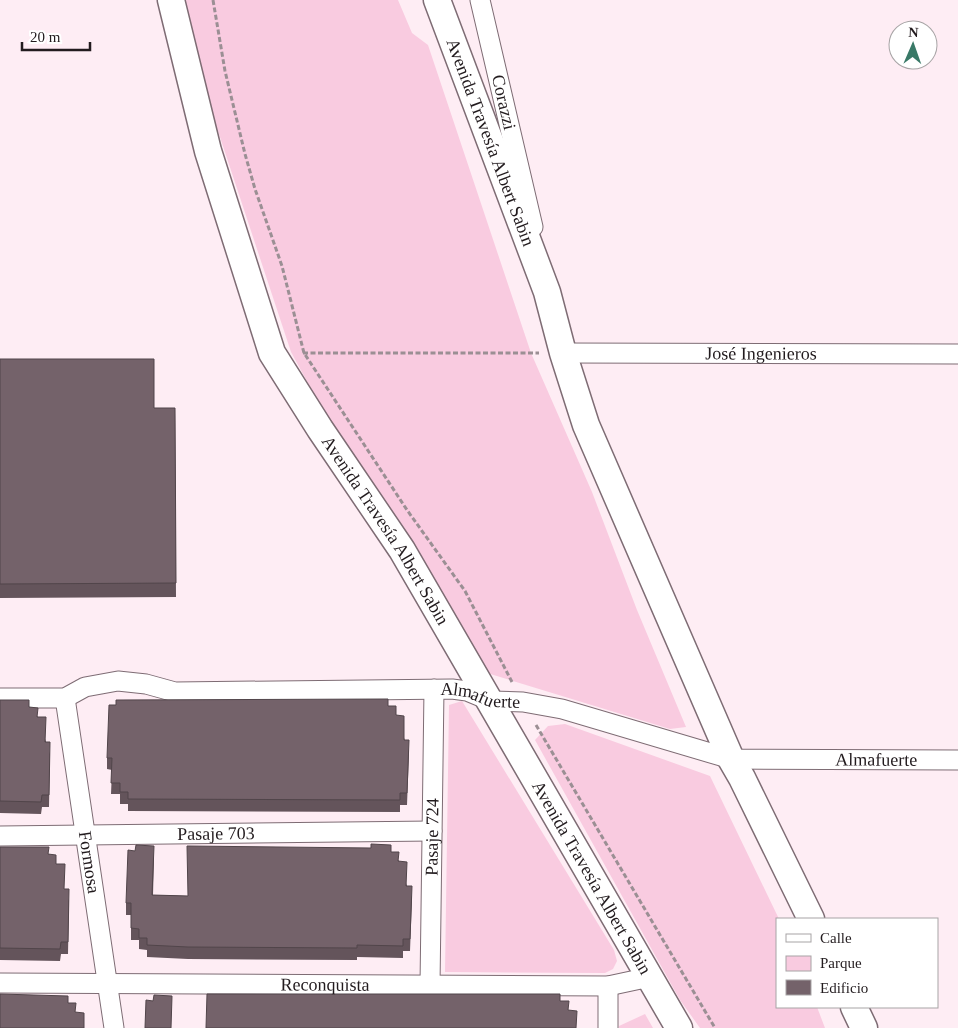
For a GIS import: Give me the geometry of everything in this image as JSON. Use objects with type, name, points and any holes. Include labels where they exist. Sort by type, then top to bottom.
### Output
[{"type":"main road","name":"Avenida Travesía Albert Sabin","points":[[171,0],[208,151],[272,353],[320,429],[402,550],[679,1028]]},
{"type":"main road","name":"Avenida Travesía Albert Sabin","points":[[437,0],[547,292],[563,353],[586,425],[730,759],[742,778],[811,918]]},
{"type":"main road","points":[[854,1008],[864,1028]]},
{"type":"street","name":"Corazzi","points":[[480,0],[547,292]]},
{"type":"street","name":"José Ingenieros","points":[[563,353],[958,354]]},
{"type":"street","name":"Almafuerte","points":[[0,698],[64,698],[85,687],[118,681],[146,684],[175,692],[434,689],[467,691],[491,701],[523,702],[562,709],[730,759],[958,760]]},
{"type":"street","name":"Pasaje 724","points":[[430,985],[434,689]]},
{"type":"street","name":"Formosa","points":[[64,698],[114,1028]]},
{"type":"street","name":"Pasaje 703","points":[[0,836],[432,831]]},
{"type":"street","name":"Reconquista","points":[[0,983],[608,986],[650,977]]},
{"type":"street","points":[[608,986],[608,1028]]},
{"type":"path","points":[[213,0],[225,71],[254,189],[282,266],[304,353],[407,510],[465,592],[512,681]]},
{"type":"path","points":[[272,353],[563,353]]},
{"type":"path","points":[[540,734],[715,1028]]},
{"type":"green space","points":[[181,0],[398,0],[412,33],[428,45],[531,353],[592,492],[637,610],[686,727],[670,729],[487,673],[334,431],[291,352],[216,125]]},
{"type":"green space","points":[[462,701],[614,950],[617,961],[613,969],[605,973],[445,972],[449,705]]},
{"type":"green space","points":[[565,724],[710,776],[779,918],[776,918],[776,1008],[817,1008],[825,1028],[700,1028],[680,1000],[535,740],[548,726]]},
{"type":"green space","points":[[645,1014],[653,1028],[619,1028],[619,1026]]},
{"type":"building","points":[[0,359],[154,359],[154,408],[175,408],[176,583],[0,584]]},
{"type":"building","points":[[388,699],[388,706],[396,706],[396,715],[404,716],[404,740],[409,740],[407,793],[400,793],[400,800],[128,799],[128,792],[120,792],[120,783],[111,783],[112,758],[107,758],[109,705],[116,705],[116,700]]},
{"type":"building","points":[[0,700],[29,700],[29,707],[38,708],[37,717],[46,717],[45,742],[50,742],[49,795],[42,795],[41,802],[0,801]]},
{"type":"building","points":[[371,844],[391,845],[391,852],[399,852],[398,861],[407,862],[406,886],[412,886],[410,939],[403,939],[403,946],[357,945],[357,948],[147,945],[147,938],[139,938],[139,929],[131,928],[131,903],[126,903],[128,850],[135,851],[136,845],[154,846],[152,895],[188,896],[187,846],[371,848]]},
{"type":"building","points":[[0,847],[49,847],[48,854],[56,855],[56,864],[65,864],[64,889],[69,889],[68,942],[61,942],[60,949],[0,948]]},
{"type":"building","points":[[0,994],[68,996],[68,1003],[76,1003],[75,1012],[84,1013],[84,1028],[0,1028]]},
{"type":"building","points":[[207,994],[560,994],[560,1001],[569,1001],[568,1010],[577,1011],[576,1028],[206,1028]]},
{"type":"building","points":[[154,995],[172,996],[171,1028],[145,1028],[146,1000],[153,1001]]}]
